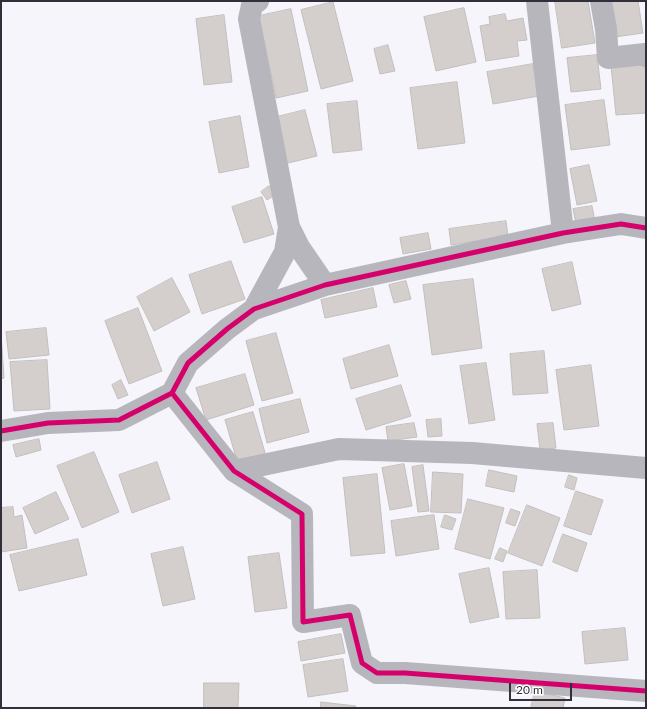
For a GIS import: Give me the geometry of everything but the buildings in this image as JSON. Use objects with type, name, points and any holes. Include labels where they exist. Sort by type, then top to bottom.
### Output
[{"type":"street","points":[[258,1],[252,5],[249,19],[289,227],[299,247],[325,285]]},
{"type":"street","points":[[537,1],[564,233]]},
{"type":"street","points":[[601,1],[606,29],[608,58],[645,54],[646,56]]},
{"type":"street","points":[[1,431],[48,423],[119,420],[172,393],[188,363],[227,328],[254,309],[325,285],[564,233],[621,224],[646,228]]},
{"type":"street","points":[[254,309],[285,252],[289,227]]},
{"type":"street","points":[[172,393],[234,471],[302,514],[303,622],[350,615],[362,664],[377,673],[405,673],[646,691]]},
{"type":"street","points":[[234,471],[338,449],[472,453],[646,468]]},
{"type":"cycle path","points":[[1,431],[48,423],[119,420],[172,393],[188,363],[227,329],[254,309],[325,285],[563,233],[621,224],[646,228]]},
{"type":"cycle path","points":[[172,393],[234,471],[302,514],[303,622],[350,615],[362,663],[377,673],[405,673],[646,691]]}]
